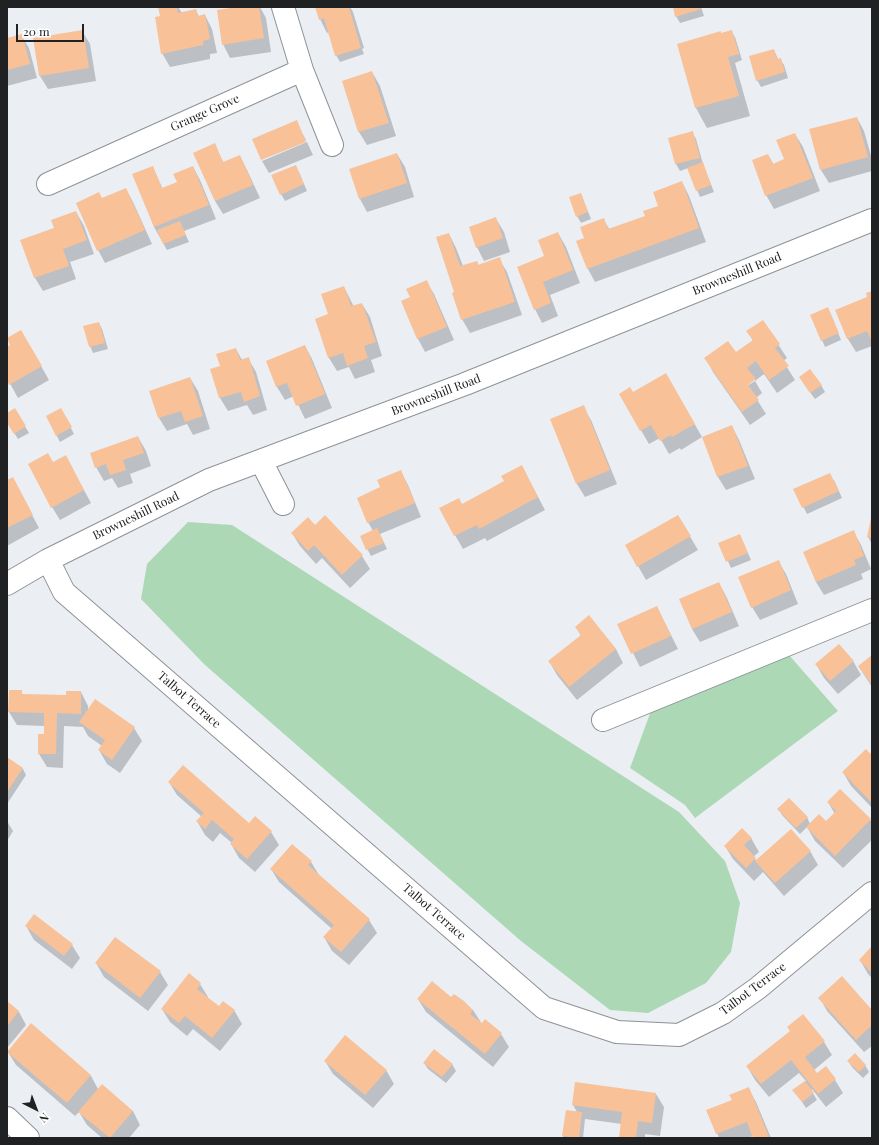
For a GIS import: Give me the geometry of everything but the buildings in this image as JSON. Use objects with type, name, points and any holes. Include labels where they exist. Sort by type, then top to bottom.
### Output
[{"type":"street","points":[[283,7],[302,70],[332,144]]},
{"type":"street","name":"Grange Grove","points":[[48,184],[302,70]]},
{"type":"street","name":"Browneshill Road","points":[[7,584],[48,560],[209,480],[465,384],[872,220]]},
{"type":"street","points":[[261,461],[283,504]]},
{"type":"street","name":"Talbot Terrace","points":[[48,560],[64,592],[544,1008],[617,1032],[679,1035],[723,1013],[752,992],[872,893]]},
{"type":"street","points":[[603,720],[872,610]]},
{"type":"street","points":[[7,1118],[28,1138]]},
{"type":"green space","points":[[188,522],[232,525],[679,812],[725,861],[740,903],[731,952],[706,983],[648,1013],[610,1010],[521,941],[205,665],[141,599],[147,564]]},
{"type":"green space","points":[[789,655],[838,711],[695,818],[685,805],[630,768],[652,708]]}]
